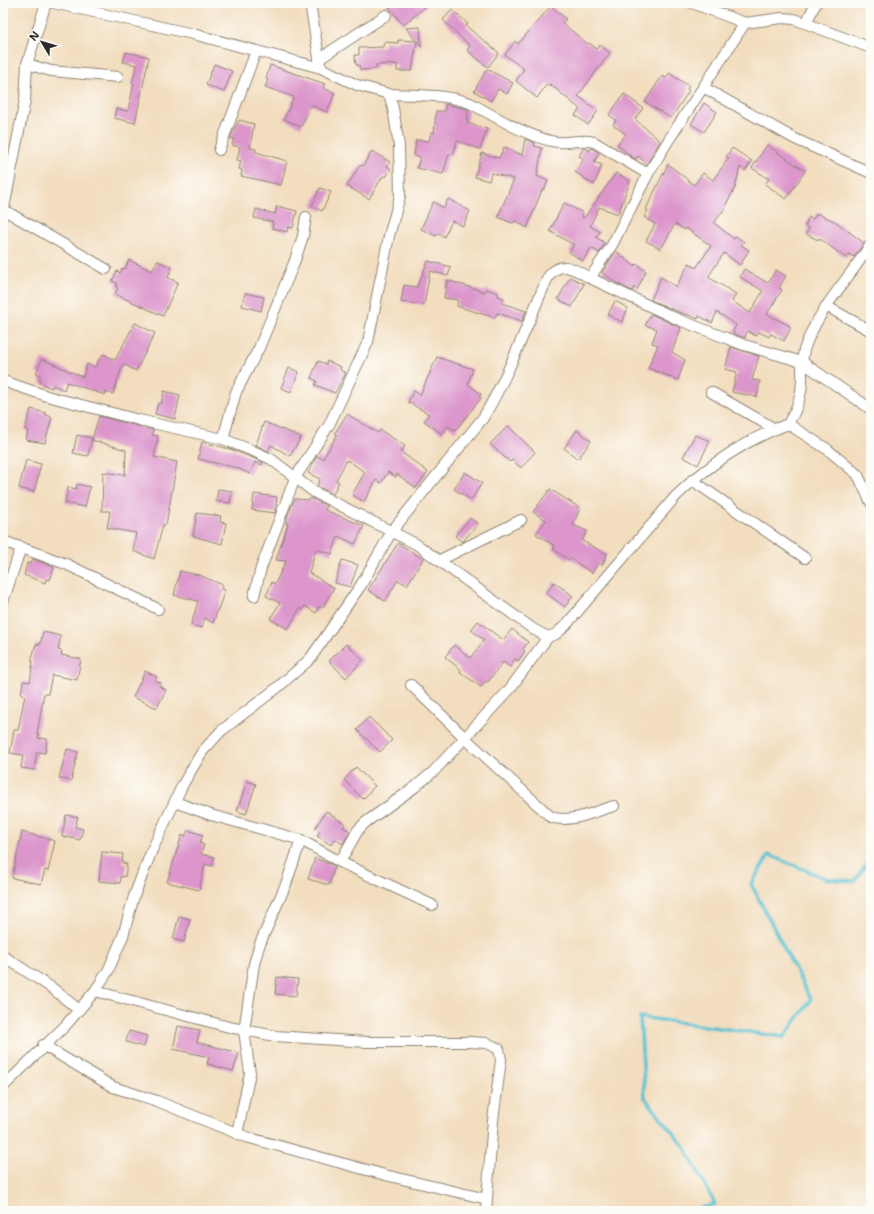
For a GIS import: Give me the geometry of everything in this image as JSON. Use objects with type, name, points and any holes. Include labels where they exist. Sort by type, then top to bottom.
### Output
[{"type":"street","points":[[46,3],[27,64],[25,100],[3,212],[106,269]]},
{"type":"street","points":[[53,3],[193,34],[256,51],[320,63],[357,85],[389,94],[427,95],[460,100],[470,103],[535,136],[550,141],[561,143],[579,140],[594,142],[648,174]]},
{"type":"street","points":[[310,3],[320,63]]},
{"type":"street","points":[[692,3],[745,23],[782,18],[806,23],[871,48]]},
{"type":"street","points":[[806,23],[816,3]]},
{"type":"street","points":[[320,63],[386,15]]},
{"type":"street","points":[[590,278],[615,240],[648,174],[745,23]]},
{"type":"street","points":[[219,150],[256,51]]},
{"type":"street","points":[[27,64],[51,71],[118,77]]},
{"type":"street","points":[[703,87],[795,139],[871,173]]},
{"type":"street","points":[[254,596],[260,568],[296,478],[329,425],[363,357],[373,324],[385,257],[400,196],[398,139],[389,94]]},
{"type":"street","points":[[223,439],[236,392],[260,348],[294,263],[303,236],[306,217]]},
{"type":"street","points":[[340,862],[358,830],[366,822],[415,787],[465,738],[509,690],[548,637],[556,634],[566,625],[676,496],[692,480],[726,457],[775,429],[788,424],[799,404],[802,390],[802,362],[809,338],[826,306],[871,244]]},
{"type":"street","points":[[3,1087],[79,1010],[95,991],[116,954],[141,875],[194,765],[210,741],[277,688],[310,659],[361,585],[392,531],[483,418],[495,398],[519,348],[543,289],[554,269],[561,266],[573,269],[677,320],[744,345],[802,362],[871,409]]},
{"type":"street","points":[[826,306],[871,332]]},
{"type":"street","points":[[3,381],[47,396],[139,420],[223,439],[271,460],[314,492],[416,544],[533,628],[548,637]]},
{"type":"street","points":[[711,392],[775,429]]},
{"type":"street","points":[[788,424],[827,449],[858,475],[871,503]]},
{"type":"street","points":[[692,480],[805,558]]},
{"type":"street","points":[[440,560],[521,520]]},
{"type":"street","points":[[3,541],[66,564],[158,609]]},
{"type":"street","points":[[3,602],[21,547]]},
{"type":"street","points":[[412,685],[465,738],[551,817],[559,820],[567,820],[614,806]]},
{"type":"street","points":[[175,802],[211,815],[301,840],[340,862],[432,906]]},
{"type":"street","points":[[237,1134],[250,1073],[244,1031],[249,989],[257,952],[286,884],[301,840]]},
{"type":"street","points":[[3,956],[52,988],[79,1010]]},
{"type":"street","points":[[95,991],[244,1031],[287,1038],[329,1041],[470,1042],[487,1044],[498,1048],[501,1060],[493,1120],[486,1211]]},
{"type":"street","points":[[43,1046],[113,1087],[157,1101],[237,1134],[385,1175],[487,1199]]},
{"type":"building","points":[[386,3],[430,3],[403,25]]},
{"type":"building","points":[[551,6],[566,19],[562,23],[588,44],[589,43],[597,49],[600,45],[610,53],[578,96],[598,111],[588,125],[575,115],[580,109],[550,84],[549,86],[547,84],[537,98],[516,81],[524,69],[505,55],[515,41],[518,44]]},
{"type":"building","points":[[452,10],[468,24],[466,26],[499,53],[488,67],[467,50],[470,46],[443,20]]},
{"type":"building","points":[[420,27],[421,47],[417,41],[412,71],[397,71],[397,64],[376,65],[376,69],[360,70],[359,65],[356,65],[355,55],[359,55],[359,48],[383,47],[384,42],[398,43],[398,40],[416,41],[406,28]]},
{"type":"building","points":[[126,52],[149,57],[135,123],[114,118],[116,109],[128,111],[134,84],[132,83],[137,65],[123,62]]},
{"type":"building","points":[[214,64],[232,71],[224,92],[206,85]]},
{"type":"building","points":[[270,65],[325,84],[323,88],[335,93],[327,112],[311,105],[301,127],[284,119],[294,97],[265,87],[268,80],[266,79]]},
{"type":"building","points":[[487,69],[513,83],[507,94],[498,89],[491,101],[474,91]]},
{"type":"building","points":[[669,73],[689,86],[687,89],[689,91],[671,118],[645,102],[662,76],[666,78]]},
{"type":"building","points":[[624,94],[643,108],[635,119],[660,141],[647,164],[638,156],[636,159],[632,157],[617,145],[626,134],[613,125],[616,120],[609,115]]},
{"type":"building","points":[[704,103],[717,112],[704,132],[691,124]]},
{"type":"building","points":[[445,104],[468,109],[467,123],[487,129],[480,149],[457,141],[453,155],[449,154],[443,174],[417,168],[420,157],[414,156],[416,140],[429,141],[431,132],[434,133],[436,111],[445,111]]},
{"type":"building","points":[[239,120],[254,124],[250,148],[256,149],[256,152],[287,161],[281,185],[241,176],[242,170],[239,169],[241,161],[237,160],[240,147],[232,145],[234,139],[230,138]]},
{"type":"building","points":[[525,139],[535,143],[534,146],[542,148],[537,176],[548,181],[544,190],[542,190],[527,228],[516,221],[512,223],[498,217],[514,179],[491,173],[489,181],[475,177],[482,153],[499,158],[504,147],[522,155]]},
{"type":"building","points":[[767,145],[805,171],[786,199],[765,184],[769,179],[752,168]]},
{"type":"building","points":[[584,147],[590,151],[592,148],[599,153],[594,162],[602,165],[594,185],[575,172],[584,159],[579,156]]},
{"type":"building","points":[[732,148],[752,161],[745,171],[740,167],[735,188],[725,206],[726,207],[714,223],[734,239],[736,236],[744,242],[741,245],[749,250],[740,265],[724,253],[708,277],[736,294],[732,301],[750,313],[763,291],[740,277],[744,269],[768,283],[776,270],[786,276],[779,288],[782,290],[767,314],[790,326],[790,330],[784,341],[771,334],[769,337],[759,332],[756,336],[747,331],[745,338],[734,334],[733,332],[736,325],[717,312],[712,323],[699,316],[698,319],[686,315],[651,300],[661,277],[676,287],[689,263],[696,268],[711,246],[686,228],[685,230],[675,224],[661,249],[646,241],[655,224],[644,217],[648,210],[646,209],[668,164],[694,185],[703,173],[713,180],[729,158],[726,157]]},
{"type":"building","points":[[372,151],[390,162],[387,166],[391,169],[386,177],[383,176],[369,199],[347,186],[360,165],[363,166]]},
{"type":"building","points":[[616,173],[630,181],[618,214],[599,207],[590,226],[600,232],[596,237],[605,243],[599,253],[591,248],[583,261],[569,252],[574,245],[550,231],[564,203],[583,213],[582,217],[584,218]]},
{"type":"building","points":[[320,188],[331,192],[322,211],[312,206]]},
{"type":"building","points":[[448,199],[470,211],[463,226],[452,221],[444,237],[438,233],[436,236],[421,229],[433,202],[444,208]]},
{"type":"building","points":[[277,206],[297,211],[293,228],[288,227],[287,232],[272,228],[273,222],[254,218],[256,209],[275,214]]},
{"type":"building","points":[[817,213],[836,222],[864,243],[854,257],[849,254],[846,258],[819,238],[818,240],[806,234],[809,228],[805,226],[809,217],[813,219]]},
{"type":"building","points":[[616,251],[634,266],[636,264],[646,271],[637,290],[634,287],[632,291],[602,273]]},
{"type":"building","points":[[129,260],[152,271],[157,261],[172,267],[168,278],[178,282],[163,316],[115,294],[118,288],[116,287],[117,283],[112,281],[117,271],[120,273],[123,268],[125,269]]},
{"type":"building","points":[[428,261],[451,267],[448,276],[430,271],[424,305],[401,302],[404,285],[417,287]]},
{"type":"building","points":[[570,277],[584,284],[572,307],[558,299]]},
{"type":"building","points":[[447,280],[485,292],[486,289],[498,293],[498,296],[504,298],[502,303],[526,311],[522,321],[497,313],[495,318],[457,306],[458,300],[444,298]]},
{"type":"building","points":[[245,293],[264,297],[261,311],[242,306]]},
{"type":"building","points":[[615,301],[628,308],[622,322],[608,315]]},
{"type":"building","points":[[651,314],[681,328],[672,352],[685,360],[678,380],[648,368],[658,345],[652,343],[657,329],[645,325]]},
{"type":"building","points":[[135,323],[155,333],[136,371],[123,364],[113,394],[106,392],[105,395],[67,382],[64,390],[53,385],[52,388],[40,383],[40,375],[36,373],[42,359],[83,377],[87,364],[95,367],[103,354],[115,360]]},
{"type":"building","points":[[731,347],[759,356],[752,380],[760,381],[757,397],[732,392],[737,372],[725,369]]},
{"type":"building","points":[[437,357],[473,369],[468,384],[481,394],[479,397],[481,398],[455,431],[448,426],[442,434],[424,421],[429,414],[408,402],[414,391],[420,395]]},
{"type":"building","points":[[318,361],[326,364],[327,361],[341,367],[340,370],[346,373],[335,393],[315,385],[317,381],[311,378]]},
{"type":"building","points":[[289,368],[299,372],[291,392],[281,388]]},
{"type":"building","points":[[164,391],[180,395],[175,419],[155,414],[158,403],[161,404]]},
{"type":"building","points":[[31,409],[46,413],[46,415],[52,417],[45,443],[26,440],[28,430],[25,430]]},
{"type":"building","points":[[347,414],[378,433],[380,430],[405,446],[401,452],[428,472],[416,488],[397,474],[396,477],[388,472],[381,483],[376,480],[364,502],[352,495],[365,472],[347,460],[336,480],[339,482],[333,494],[317,486],[320,479],[308,473],[317,456],[323,459],[337,435],[335,433]]},
{"type":"building","points":[[99,416],[153,430],[152,435],[158,436],[154,457],[177,462],[166,525],[163,525],[154,559],[133,551],[136,533],[107,528],[110,511],[102,511],[103,472],[125,475],[126,450],[92,440]]},
{"type":"building","points":[[264,422],[301,437],[290,456],[271,445],[268,451],[256,445]]},
{"type":"building","points":[[508,426],[535,452],[521,468],[512,460],[510,462],[490,444]]},
{"type":"building","points":[[577,430],[591,441],[578,459],[564,448]]},
{"type":"building","points":[[77,435],[92,438],[88,456],[73,453]]},
{"type":"building","points":[[695,435],[710,441],[698,465],[683,457]]},
{"type":"building","points":[[202,442],[230,449],[263,462],[262,465],[255,462],[250,474],[237,468],[198,459]]},
{"type":"building","points":[[26,460],[41,464],[34,492],[19,488]]},
{"type":"building","points":[[465,472],[482,483],[471,500],[454,489]]},
{"type":"building","points":[[77,484],[90,487],[85,507],[65,503],[68,487],[76,489]]},
{"type":"building","points":[[218,489],[232,491],[230,503],[216,501]]},
{"type":"building","points":[[550,489],[580,508],[573,525],[587,531],[582,541],[607,554],[602,565],[598,563],[592,573],[570,558],[569,560],[553,549],[555,546],[536,534],[546,520],[533,512]]},
{"type":"building","points":[[254,494],[277,497],[275,513],[252,510]]},
{"type":"building","points":[[311,498],[327,506],[325,510],[364,526],[355,544],[338,536],[332,554],[316,549],[309,573],[334,588],[322,608],[319,606],[316,613],[305,606],[303,610],[300,608],[288,629],[270,619],[280,603],[266,596],[272,582],[275,584],[286,561],[276,560],[288,524],[286,524],[288,514],[295,499],[309,500]]},
{"type":"building","points":[[197,513],[221,516],[220,522],[226,523],[222,544],[193,536]]},
{"type":"building","points":[[470,518],[478,524],[462,542],[455,536]]},
{"type":"building","points":[[398,543],[423,559],[407,585],[398,580],[385,601],[368,590]]},
{"type":"building","points":[[33,559],[54,567],[50,580],[46,579],[45,583],[24,575],[27,563],[31,564]]},
{"type":"building","points":[[342,560],[358,565],[350,587],[335,583]]},
{"type":"building","points":[[180,571],[199,575],[223,585],[221,589],[225,590],[213,623],[205,618],[202,628],[191,625],[198,601],[174,595]]},
{"type":"building","points":[[554,582],[573,596],[565,607],[546,593]]},
{"type":"building","points":[[478,621],[503,640],[512,629],[528,642],[523,649],[525,651],[518,661],[515,659],[510,667],[503,662],[488,682],[486,681],[481,687],[460,672],[461,670],[445,657],[454,645],[470,658],[484,640],[471,630]]},
{"type":"building","points":[[43,632],[61,636],[58,650],[62,651],[61,655],[81,659],[77,680],[52,675],[48,694],[44,694],[37,734],[39,734],[38,738],[47,739],[45,753],[37,752],[34,770],[21,768],[23,755],[10,753],[14,730],[18,730],[25,695],[21,695],[23,681],[30,682],[33,661],[31,661],[36,644],[40,645]]},
{"type":"building","points":[[346,644],[363,660],[346,678],[329,661]]},
{"type":"building","points":[[145,671],[157,677],[155,681],[161,683],[159,686],[166,690],[157,708],[133,697]]},
{"type":"building","points":[[369,717],[392,740],[380,752],[357,730]]},
{"type":"building","points":[[67,749],[78,752],[71,781],[59,778]]},
{"type":"building","points":[[356,767],[375,786],[363,799],[344,780]]},
{"type":"building","points":[[247,781],[256,784],[246,814],[237,811]]},
{"type":"building","points":[[326,811],[345,824],[343,827],[350,831],[343,844],[335,839],[331,845],[317,836],[320,831],[315,828]]},
{"type":"building","points":[[66,815],[78,817],[75,827],[83,829],[80,840],[62,836]]},
{"type":"building","points":[[188,830],[203,835],[200,843],[204,845],[201,854],[214,857],[212,866],[205,864],[199,890],[167,882],[182,835],[185,836]]},
{"type":"building","points":[[22,832],[55,841],[48,871],[45,870],[41,884],[12,878]]},
{"type":"building","points":[[102,852],[123,854],[122,863],[127,864],[125,877],[121,876],[120,883],[99,881]]},
{"type":"building","points":[[315,858],[335,866],[329,885],[308,879]]},
{"type":"building","points":[[179,916],[190,919],[184,942],[173,939]]},
{"type":"building","points":[[277,977],[298,979],[296,996],[275,994]]},
{"type":"building","points":[[178,1026],[200,1030],[197,1042],[239,1053],[233,1071],[207,1064],[209,1057],[173,1049]]},
{"type":"building","points":[[129,1031],[147,1036],[144,1047],[126,1042]]},
{"type":"waterway","points":[[871,706],[867,713],[871,729]]},
{"type":"waterway","points":[[691,1211],[715,1204],[684,1146],[645,1098],[640,1017],[784,1037],[811,1000],[751,884],[769,855],[827,879],[855,881],[871,857]]}]
